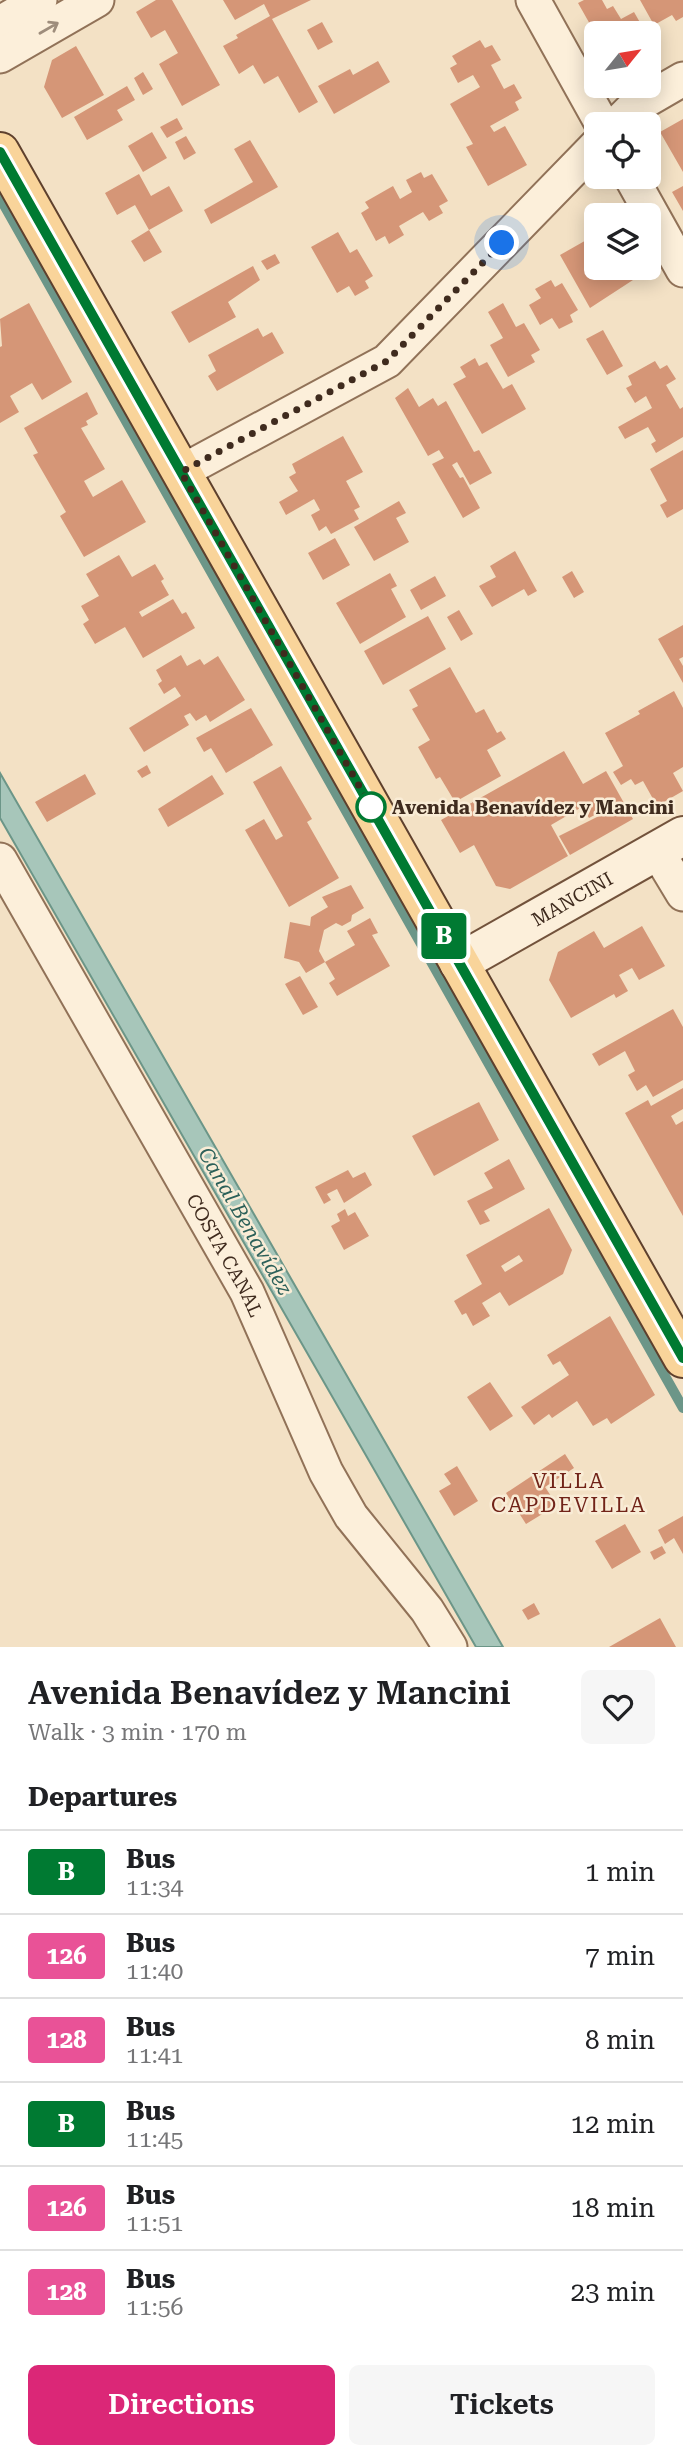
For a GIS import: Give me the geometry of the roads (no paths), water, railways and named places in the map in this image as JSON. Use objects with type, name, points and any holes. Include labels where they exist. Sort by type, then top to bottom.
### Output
[{"type":"main road","points":[[0,152],[683,1358]]},
{"type":"street","points":[[0,23],[40,0]]},
{"type":"street","points":[[0,55],[97,0]]},
{"type":"street","points":[[533,0],[595,112]]},
{"type":"street","points":[[629,112],[683,79]]},
{"type":"street","points":[[181,472],[387,361],[584,158]]},
{"type":"street","points":[[638,189],[683,270]]},
{"type":"street","points":[[670,844],[683,894]]},
{"type":"street","name":"MANCINI","points":[[459,963],[670,844]]},
{"type":"street","name":"COSTA CANAL","points":[[0,860],[247,1292],[326,1472],[351,1516],[427,1610],[450,1647]]},
{"type":"water","name":"Canal Benavídez","points":[[0,773],[503,1647],[476,1647],[0,818]]},
{"type":"waterway","points":[[0,198],[683,1408]]},
{"type":"place","name":"Avenida Benavídez y Mancini","points":[[371,807]]},
{"type":"district","name":"VILLA CAPDEVILLA","points":[[569,1493]]}]
